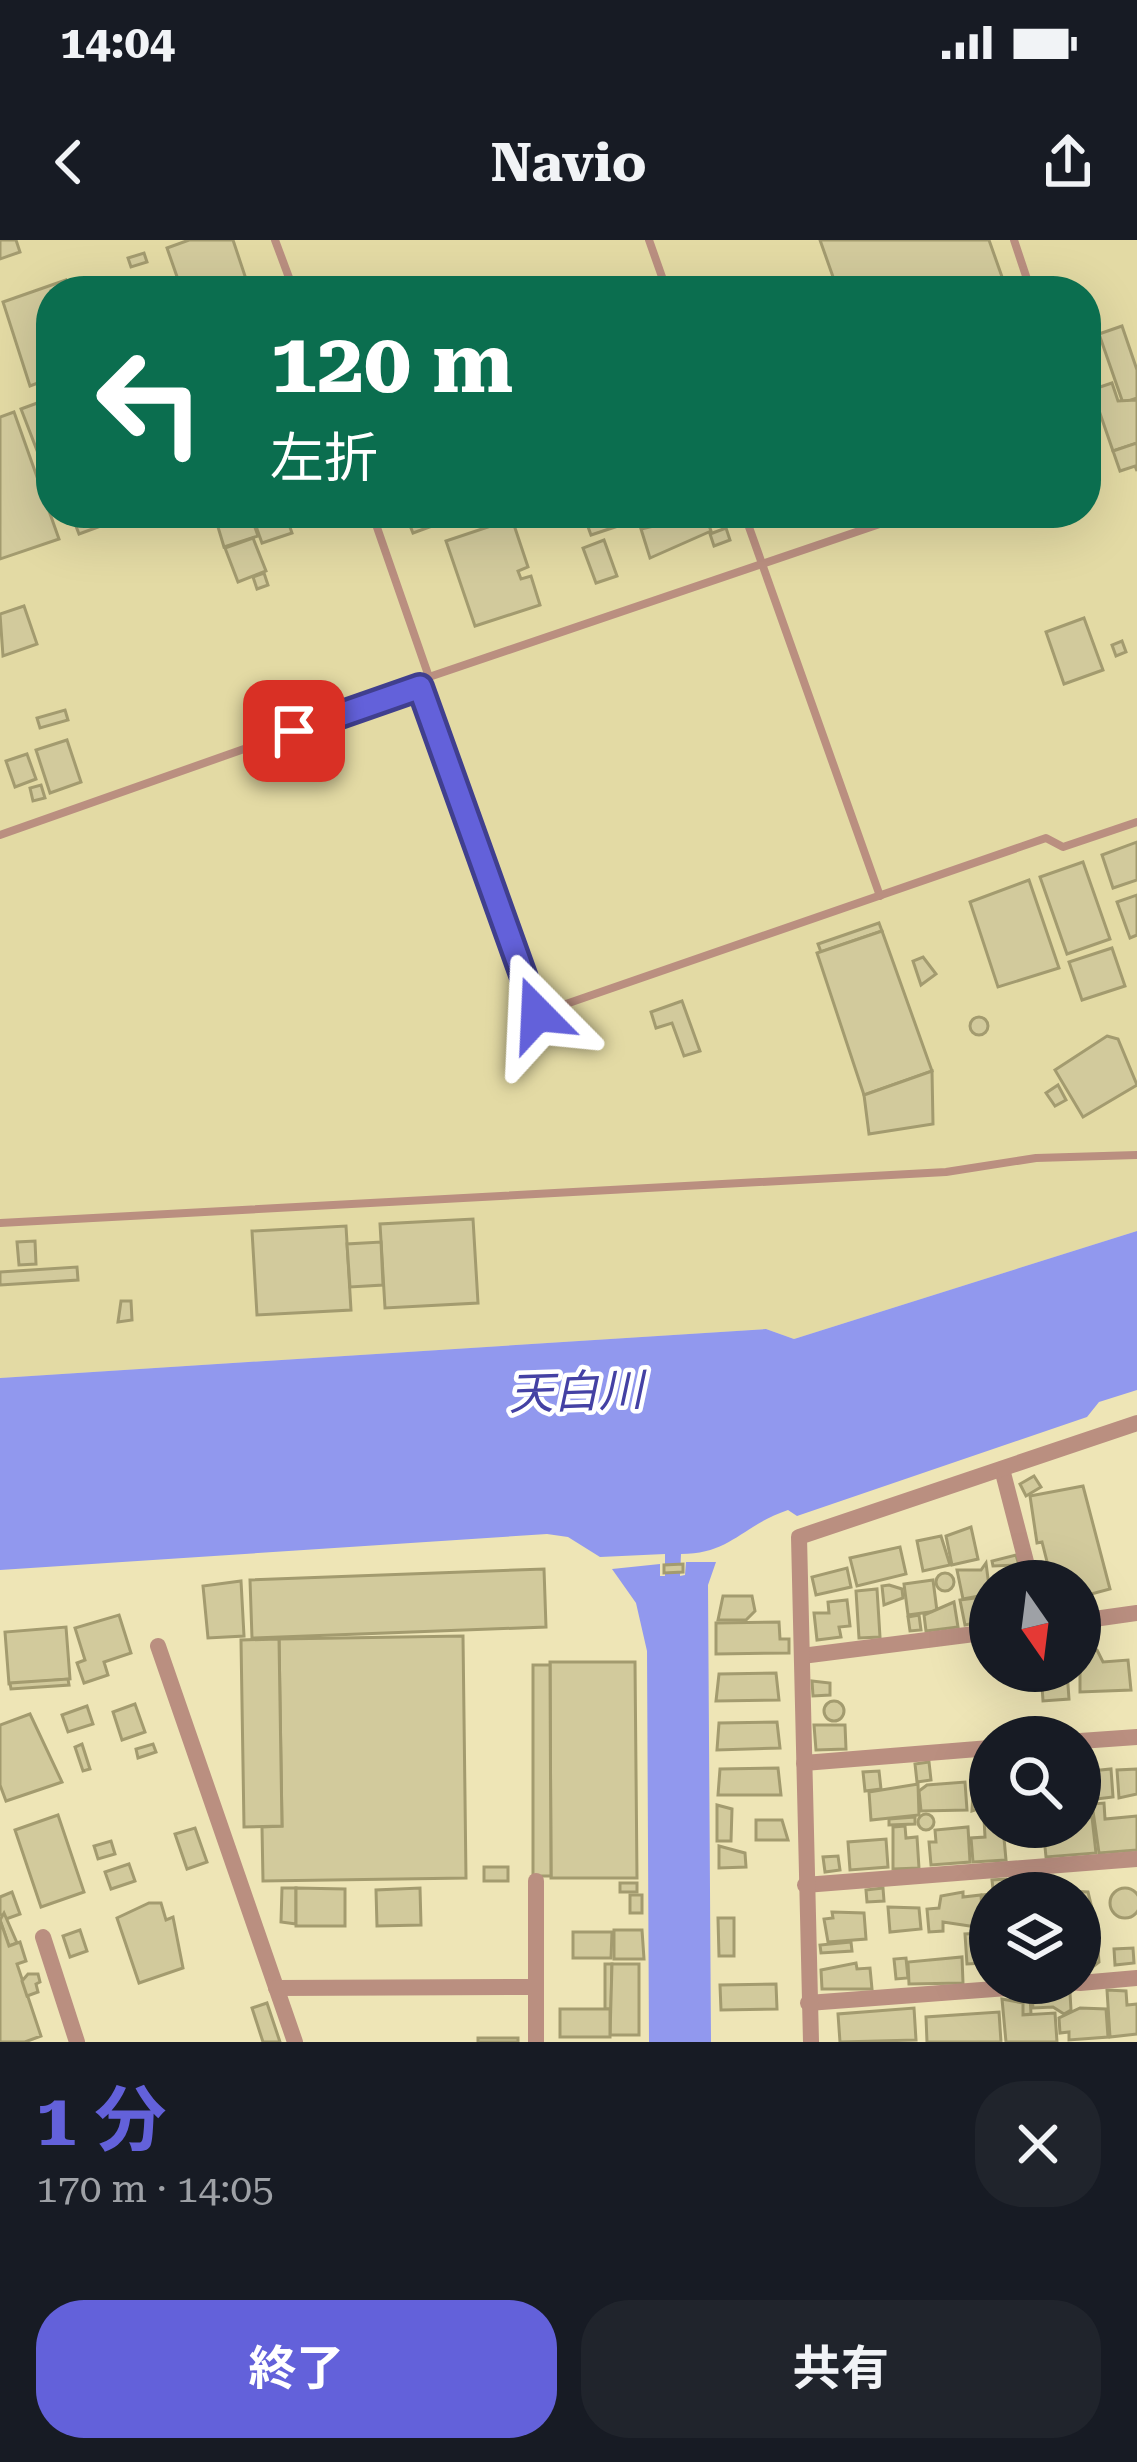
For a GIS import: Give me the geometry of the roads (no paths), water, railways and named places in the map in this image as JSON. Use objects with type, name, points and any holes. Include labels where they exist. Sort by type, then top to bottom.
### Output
[{"type":"street","points":[[811,2042],[799,1538],[1137,1423]]},
{"type":"street","points":[[1003,1469],[1026,1560]]},
{"type":"street","points":[[1101,1618],[1137,1613]]},
{"type":"street","points":[[802,1657],[969,1635]]},
{"type":"street","points":[[158,1646],[295,2042]]},
{"type":"street","points":[[1101,1740],[1137,1737]]},
{"type":"street","points":[[804,1763],[969,1750]]},
{"type":"street","points":[[805,1885],[1137,1859]]},
{"type":"street","points":[[536,1882],[536,2042]]},
{"type":"street","points":[[43,1937],[77,2042]]},
{"type":"street","points":[[1101,1981],[1137,1978]]},
{"type":"street","points":[[276,1988],[536,1988]]},
{"type":"street","points":[[808,2003],[969,1991]]},
{"type":"lane","points":[[275,240],[288,276]]},
{"type":"lane","points":[[649,240],[662,276]]},
{"type":"lane","points":[[1014,240],[1026,276]]},
{"type":"lane","points":[[376,528],[429,677]]},
{"type":"lane","points":[[749,528],[880,896]]},
{"type":"lane","points":[[0,835],[420,687],[429,677],[868,528]]},
{"type":"lane","points":[[420,687],[537,1014],[1046,838],[1063,847],[1137,822]]},
{"type":"lane","points":[[0,1223],[946,1172],[1036,1158],[1137,1155]]},
{"type":"water","name":"天白川","points":[[1137,1231],[1137,1390],[1099,1402],[1087,1417],[797,1516],[788,1510],[712,1549],[681,1554],[680,1576],[685,1575],[686,1562],[716,1562],[708,1585],[711,2042],[649,2042],[647,1651],[636,1603],[612,1569],[660,1564],[660,1576],[665,1576],[665,1554],[600,1557],[568,1537],[547,1534],[0,1570],[0,1378],[766,1329],[794,1339]]}]
